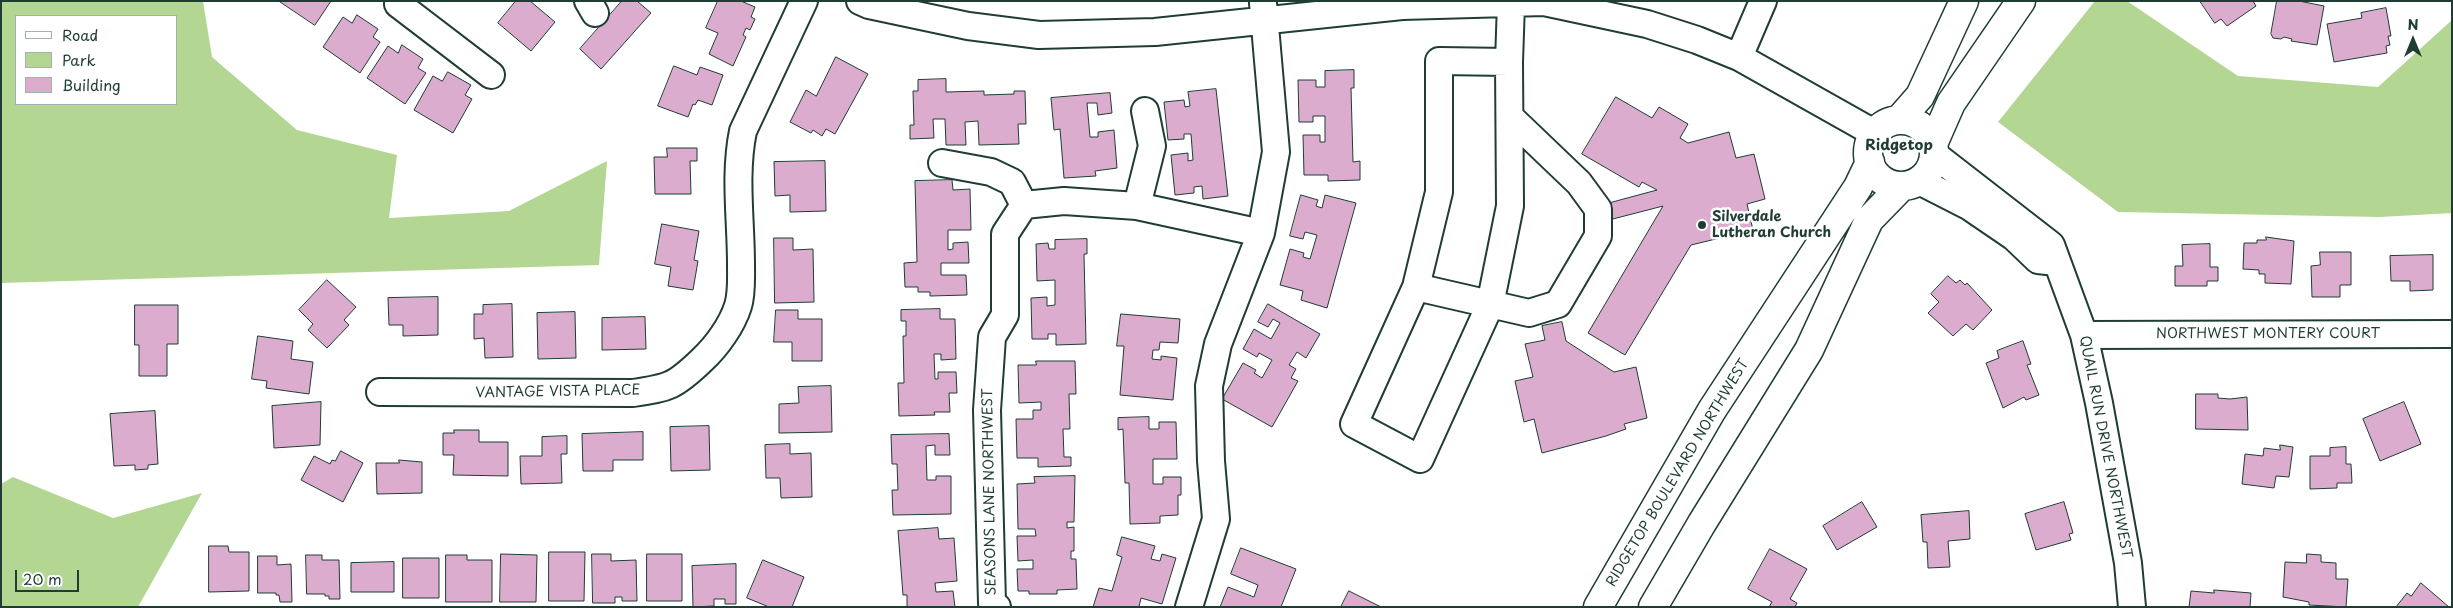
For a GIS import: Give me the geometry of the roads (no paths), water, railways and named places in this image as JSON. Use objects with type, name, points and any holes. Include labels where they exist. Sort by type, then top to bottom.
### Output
[{"type":"main road","points":[[1911,183],[1886,182],[1877,176],[1870,162],[1870,144],[1874,133],[1883,125],[1899,120],[1912,108],[1920,96],[1964,1]]},
{"type":"main road","points":[[1653,607],[1702,523],[1809,350],[1869,220],[1876,210],[1932,165],[1934,149],[1950,104],[2021,1]]},
{"type":"main road","points":[[1899,120],[1913,122],[1922,127],[1934,149]]},
{"type":"main road","name":"RIDGETOP BOULEVARD NORTHWEST","points":[[1598,607],[1712,410],[1858,187],[1870,162]]},
{"type":"street","name":"VANTAGE VISTA PLACE","points":[[380,392],[632,393],[664,389],[683,378],[709,354],[726,330],[738,306],[741,256],[738,153],[743,131],[804,1]]},
{"type":"street","points":[[860,1],[968,26],[1038,35],[1155,32],[1264,10],[1544,2],[1647,24],[1697,40],[1739,57],[1874,133]]},
{"type":"street","points":[[1739,57],[1763,1]]},
{"type":"street","points":[[397,2],[491,75]]},
{"type":"street","points":[[1509,62],[1439,61],[1439,192],[1416,287],[1354,424],[1420,458],[1490,305],[1510,206],[1509,62],[1511,3]]},
{"type":"street","points":[[1189,607],[1216,519],[1211,461],[1209,386],[1218,344],[1261,233],[1276,152],[1264,10]]},
{"type":"street","points":[[1137,206],[1152,146],[1145,111]]},
{"type":"street","points":[[1416,287],[1529,313],[1558,304],[1598,236],[1598,209],[1579,183],[1510,117]]},
{"type":"street","name":"QUAIL RUN DRIVE NORTHWEST","points":[[1934,149],[2052,245],[2056,262],[2084,335],[2099,403],[2128,563],[2132,607]]},
{"type":"street","points":[[942,164],[991,172],[1012,182],[1024,205],[1064,201],[1137,206],[1261,233]]},
{"type":"street","points":[[1911,183],[1970,207],[2014,237],[2038,260],[2056,262]]},
{"type":"street","name":"SEASONS LANE NORTHWEST","points":[[996,607],[992,603],[987,410],[991,346],[992,338],[1005,316],[1005,234],[1024,205]]},
{"type":"street","name":"NORTHWEST MONTERY COURT","points":[[2084,335],[2452,334]]},
{"type":"place","name":"Silverdale Lutheran Church","points":[[1702,225]]},
{"type":"district","name":"Ridgetop","points":[[1899,146]]}]
